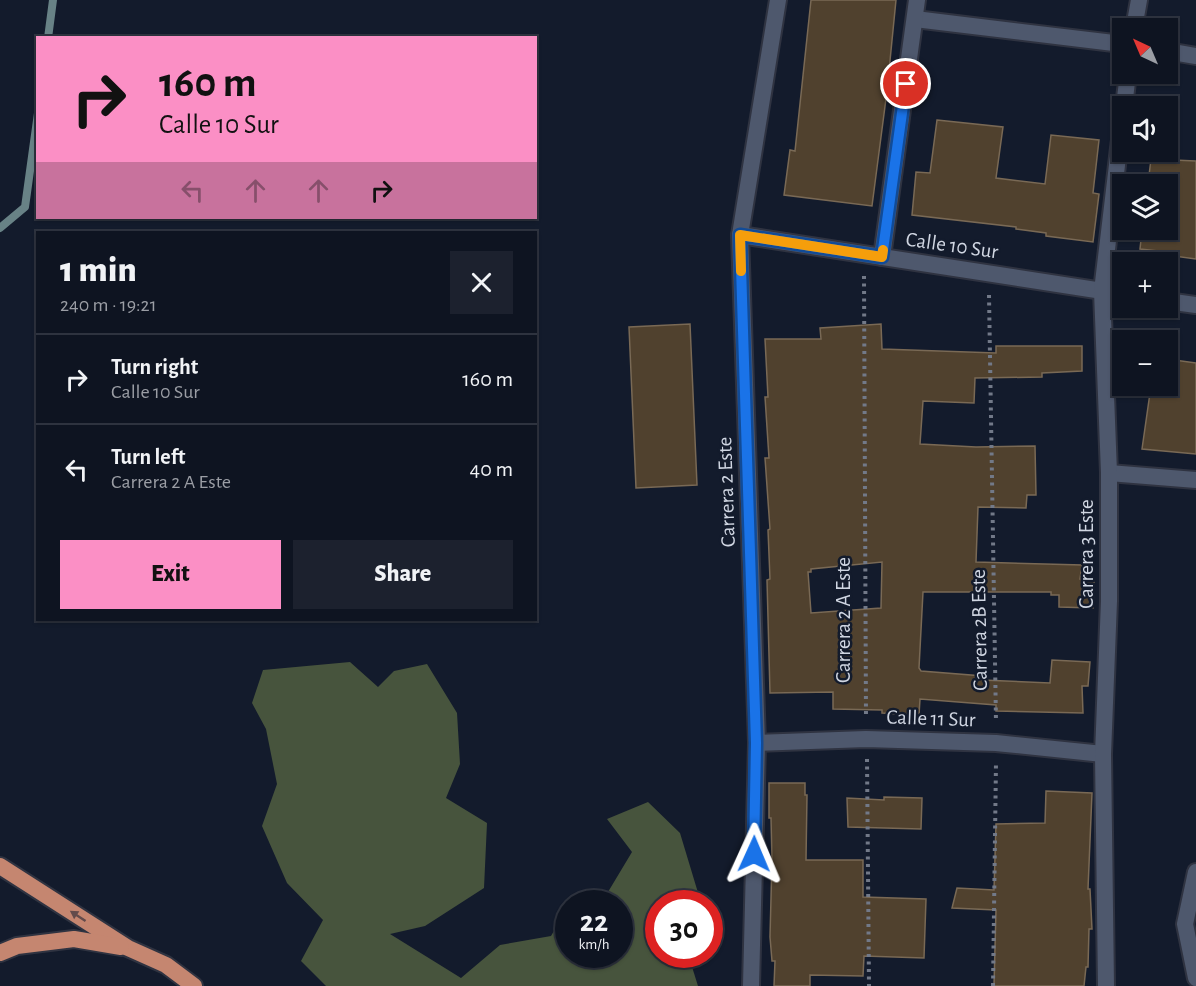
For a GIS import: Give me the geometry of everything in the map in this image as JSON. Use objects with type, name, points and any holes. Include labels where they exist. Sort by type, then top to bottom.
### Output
[{"type":"highway","points":[[0,866],[128,948],[166,965],[194,986]]},
{"type":"highway","points":[[0,953],[17,946],[74,939],[128,948]]},
{"type":"street","name":"Carrera 2 Este","points":[[751,986],[756,743],[740,235],[778,0]]},
{"type":"street","points":[[882,257],[917,0]]},
{"type":"street","points":[[1136,18],[1139,0]]},
{"type":"street","points":[[915,19],[1112,43]]},
{"type":"street","points":[[1178,53],[1196,56]]},
{"type":"street","name":"Carrera 3 Este","points":[[1106,986],[1103,754],[1109,601],[1110,473],[1102,291],[1117,162]]},
{"type":"street","name":"Calle 10 Sur","points":[[740,235],[1112,292]]},
{"type":"street","points":[[1178,303],[1196,305]]},
{"type":"street","points":[[1110,473],[1196,480]]},
{"type":"street","name":"Calle 11 Sur","points":[[756,743],[867,739],[996,742],[1103,754]]},
{"type":"street","points":[[1196,872],[1185,924],[1196,978]]},
{"type":"path","name":"Carrera 2 A Este","points":[[864,254],[869,986]]},
{"type":"path","name":"Carrera 2B Este","points":[[988,273],[996,742],[993,986]]},
{"type":"green space","points":[[350,662],[378,687],[394,671],[427,664],[457,713],[460,764],[446,798],[487,823],[484,888],[425,926],[390,934],[461,978],[500,945],[551,936],[555,929],[555,968],[633,968],[633,890],[609,890],[632,852],[607,819],[648,802],[680,833],[697,890],[645,890],[645,968],[692,968],[698,986],[326,986],[301,961],[323,920],[287,883],[262,826],[277,784],[266,729],[252,703],[263,670]]},
{"type":"building","points":[[811,0],[896,0],[872,206],[784,195],[790,150],[795,151]]},
{"type":"building","points":[[937,120],[1003,127],[996,178],[1045,184],[1051,135],[1099,140],[1093,193],[1099,194],[1093,242],[1046,236],[1046,233],[1016,229],[1016,227],[912,215],[916,172],[930,173]]},
{"type":"building","points":[[1196,161],[1196,259],[1178,257],[1178,252],[1140,249],[1141,240],[1178,240],[1178,174],[1149,174],[1151,162]]},
{"type":"building","points":[[690,324],[697,485],[636,488],[629,327]]},
{"type":"building","points":[[881,324],[882,349],[996,353],[996,346],[1082,346],[1082,371],[1042,373],[1042,377],[975,378],[974,403],[923,401],[920,444],[976,447],[1035,446],[1036,495],[1027,495],[1026,508],[978,507],[976,562],[1082,565],[1080,579],[1094,579],[1093,608],[1059,607],[1059,595],[1051,595],[1051,592],[923,592],[919,668],[921,671],[983,676],[982,680],[1050,683],[1052,660],[1090,662],[1088,686],[1082,686],[1083,713],[996,711],[996,705],[920,699],[919,715],[882,713],[882,710],[833,709],[833,692],[770,693],[767,580],[770,579],[768,530],[770,529],[765,458],[769,458],[765,397],[768,397],[765,339],[821,339],[820,328]],"holes":[[[882,562],[881,608],[811,613],[808,572],[811,572],[811,569]]]},
{"type":"building","points":[[1178,361],[1196,363],[1196,454],[1142,449],[1150,396],[1178,396]]},
{"type":"building","points":[[769,783],[805,783],[805,795],[807,795],[806,860],[863,860],[863,897],[926,899],[924,958],[864,956],[863,976],[810,975],[810,986],[774,986],[775,961],[772,961],[770,937],[772,860]]},
{"type":"building","points":[[1046,791],[1092,793],[1088,889],[1090,889],[1092,929],[1089,929],[1088,967],[1086,967],[1084,986],[994,986],[996,910],[952,908],[957,888],[994,890],[996,824],[1045,823]]},
{"type":"building","points":[[884,797],[922,798],[921,829],[848,827],[847,798],[884,800]]},
{"type":"waterway","points":[[48,36],[53,0]]},
{"type":"waterway","points":[[0,228],[25,207],[36,127]]},
{"type":"slow traffic","points":[[741,271],[740,235],[882,257],[883,250]]},
{"type":"route","points":[[754,854],[756,743],[740,235],[882,257],[906,84]]}]
